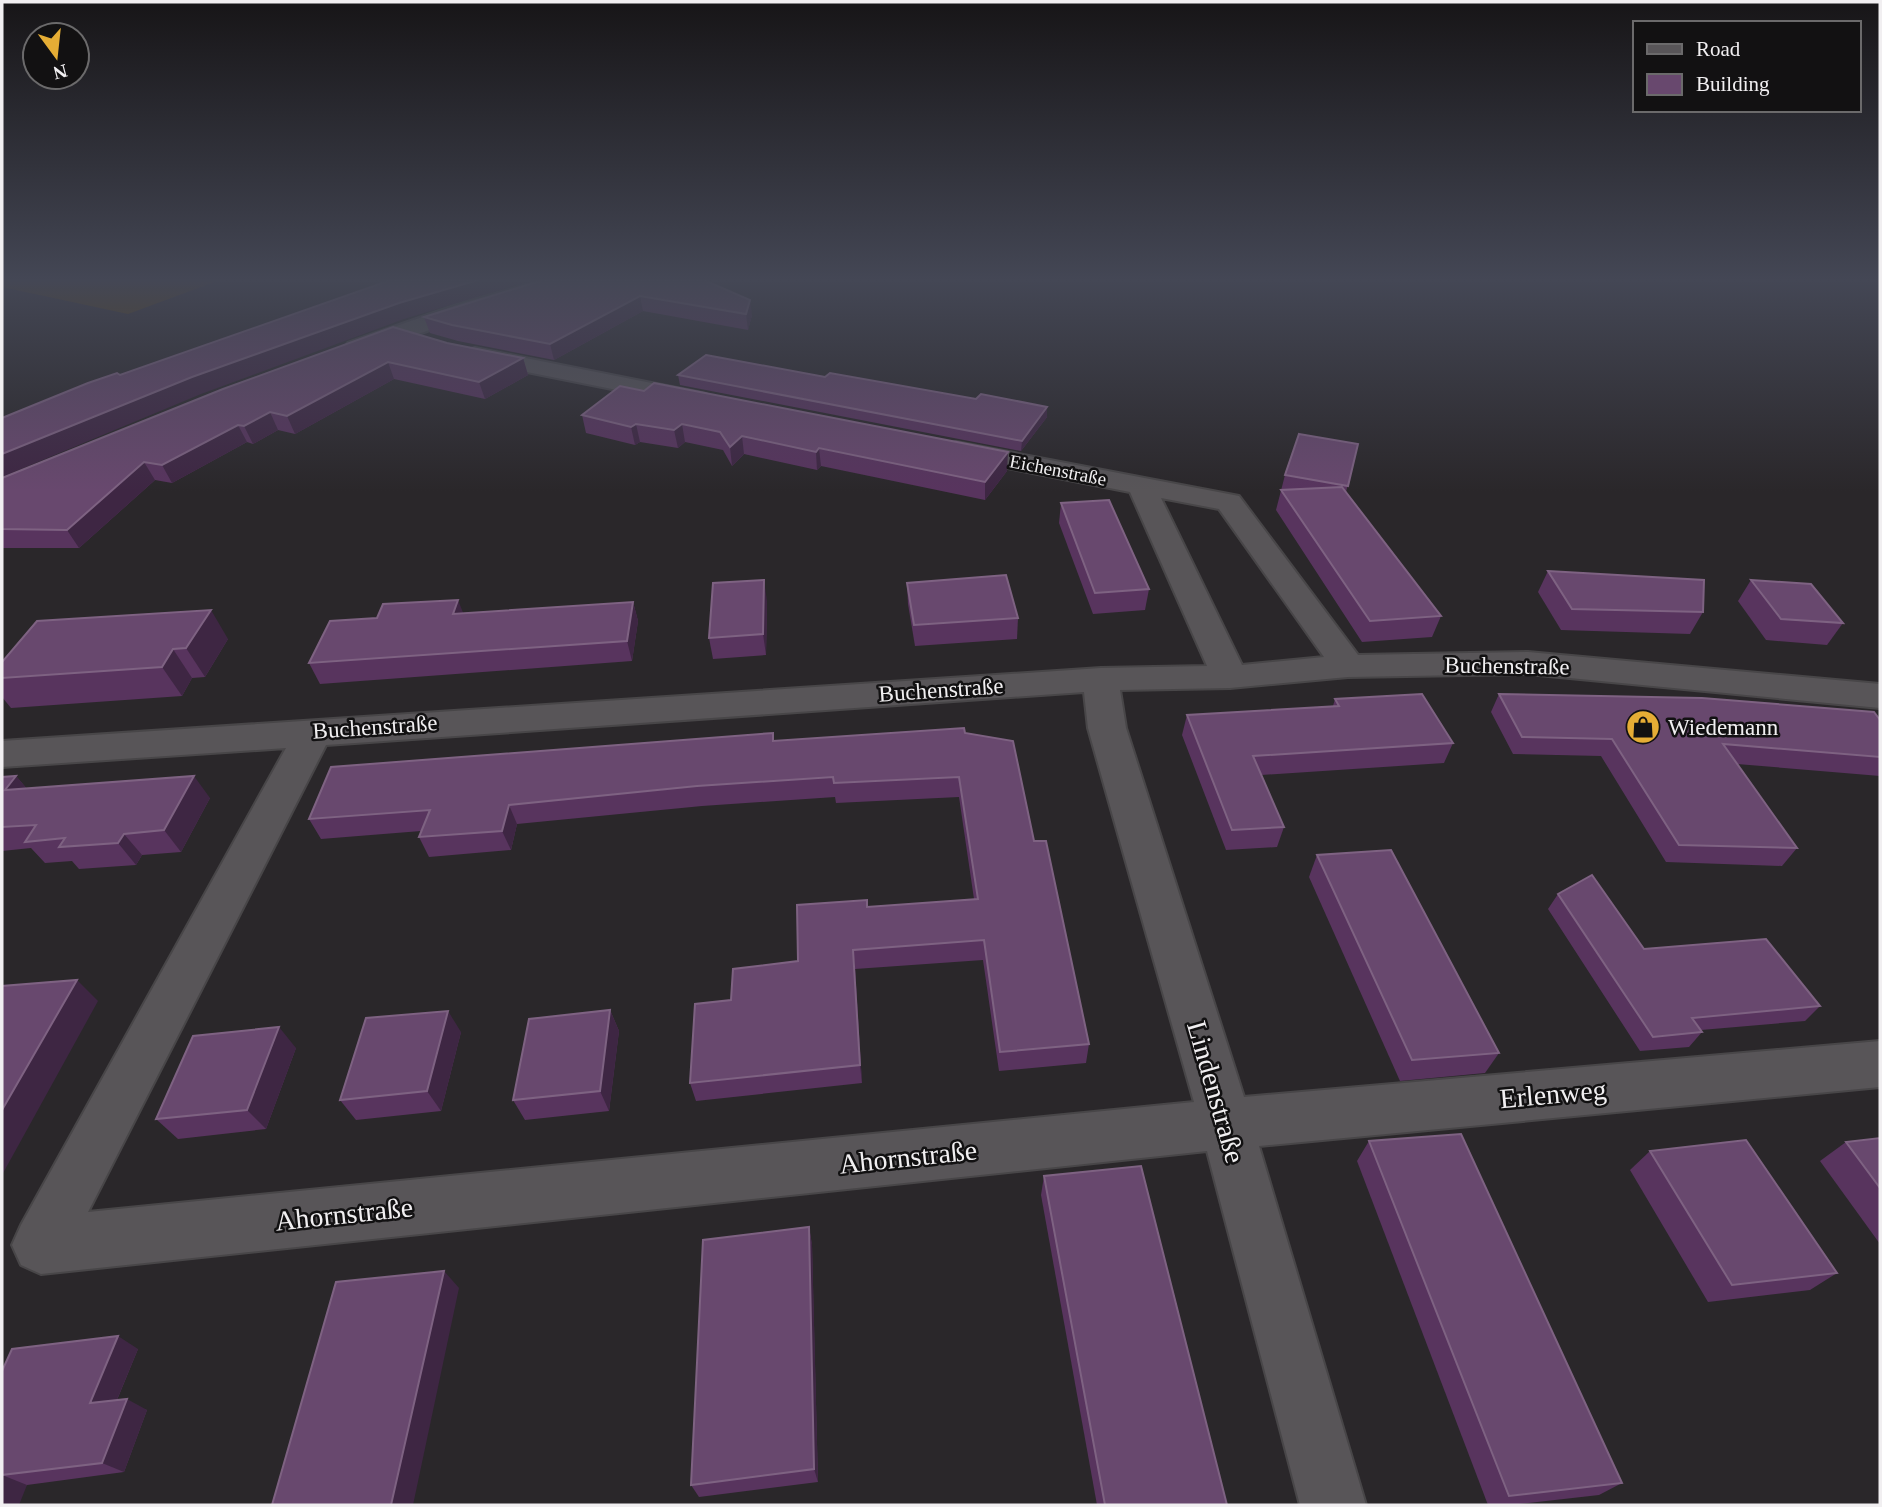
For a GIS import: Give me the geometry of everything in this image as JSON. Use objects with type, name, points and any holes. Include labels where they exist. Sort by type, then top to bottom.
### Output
[{"type":"street","points":[[338,355],[351,350]]},
{"type":"street","points":[[454,350],[723,404]]},
{"type":"street","name":"Eichenstraße","points":[[925,444],[1229,502],[1348,666]]},
{"type":"street","points":[[1142,487],[1230,677]]},
{"type":"street","name":"Buchenstraße","points":[[2,754],[1101,679],[1230,677],[1348,666],[1528,663],[1880,696]]},
{"type":"street","name":"Lindenstraße","points":[[1101,679],[1107,728],[1226,1124],[1333,1505]]},
{"type":"street","name":"Ahornstraße","points":[[314,731],[41,1245],[1226,1124]]},
{"type":"street","name":"Erlenweg","points":[[1226,1124],[1880,1064]]},
{"type":"building","points":[[190,350],[267,350],[192,377],[2,454],[2,418],[88,383],[117,373],[120,375]]},
{"type":"building","points":[[329,350],[484,350],[523,358],[479,382],[388,362],[287,416],[270,412],[244,426],[238,425],[162,465],[144,462],[67,530],[2,529],[2,478],[223,389]]},
{"type":"building","points":[[706,355],[825,377],[830,373],[976,399],[981,394],[1047,407],[1022,441],[678,375]]},
{"type":"building","points":[[654,383],[1008,452],[985,482],[819,448],[816,452],[742,436],[730,447],[720,432],[682,424],[674,430],[636,424],[631,427],[582,415],[620,386],[644,391]]},
{"type":"building","points":[[1299,434],[1358,444],[1348,486],[1285,475]]},
{"type":"building","points":[[1342,487],[1441,616],[1370,621],[1281,490]]},
{"type":"building","points":[[1109,500],[1149,589],[1095,593],[1061,503]]},
{"type":"building","points":[[1548,571],[1704,580],[1703,612],[1572,609]]},
{"type":"building","points":[[1006,575],[1018,618],[914,625],[907,583]]},
{"type":"building","points":[[764,580],[763,634],[709,638],[713,583]]},
{"type":"building","points":[[1751,580],[1811,584],[1843,623],[1781,619]]},
{"type":"building","points":[[458,600],[453,614],[633,602],[627,641],[309,663],[330,621],[377,618],[383,604]]},
{"type":"building","points":[[211,610],[186,648],[173,649],[162,667],[2,678],[2,662],[37,621]]},
{"type":"building","points":[[1422,694],[1453,743],[1253,756],[1284,827],[1232,830],[1187,715],[1339,706],[1335,699]]},
{"type":"building","points":[[1499,694],[1702,698],[1874,712],[1880,720],[1880,757],[1723,744],[1797,848],[1679,845],[1612,739],[1522,737]]},
{"type":"building","points":[[964,728],[965,733],[1013,741],[1034,841],[1046,841],[1089,1044],[1000,1052],[984,940],[853,950],[860,1065],[690,1083],[695,1004],[731,1000],[733,969],[798,961],[797,905],[867,900],[867,907],[978,899],[959,777],[834,783],[833,777],[697,786],[509,805],[502,831],[419,837],[430,810],[309,819],[331,767],[773,733],[773,741]]},
{"type":"building","points":[[16,776],[5,790],[194,776],[164,830],[124,834],[118,843],[59,847],[65,838],[25,842],[36,825],[2,827],[2,777]]},
{"type":"building","points":[[1391,850],[1499,1053],[1412,1060],[1317,855]]},
{"type":"building","points":[[1592,875],[1644,949],[1766,939],[1820,1006],[1692,1018],[1702,1032],[1653,1037],[1558,894]]},
{"type":"building","points":[[77,980],[2,1110],[2,986]]},
{"type":"building","points":[[610,1010],[600,1091],[513,1100],[529,1019]]},
{"type":"building","points":[[448,1011],[427,1091],[340,1100],[366,1018]]},
{"type":"building","points":[[279,1027],[247,1110],[156,1119],[193,1036]]},
{"type":"building","points":[[1461,1134],[1622,1483],[1509,1496],[1369,1141]]},
{"type":"building","points":[[1880,1138],[1880,1188],[1846,1142]]},
{"type":"building","points":[[1746,1140],[1837,1273],[1732,1285],[1650,1151]]},
{"type":"building","points":[[1141,1166],[1227,1505],[1105,1505],[1044,1176]]},
{"type":"building","points":[[809,1227],[814,1469],[691,1485],[703,1240]]},
{"type":"building","points":[[444,1271],[391,1505],[272,1505],[336,1282]]},
{"type":"building","points":[[118,1336],[90,1403],[127,1399],[102,1463],[2,1475],[2,1371],[12,1349]]},
{"type":"place","name":"Wiedemann","points":[[1643,727]]}]
